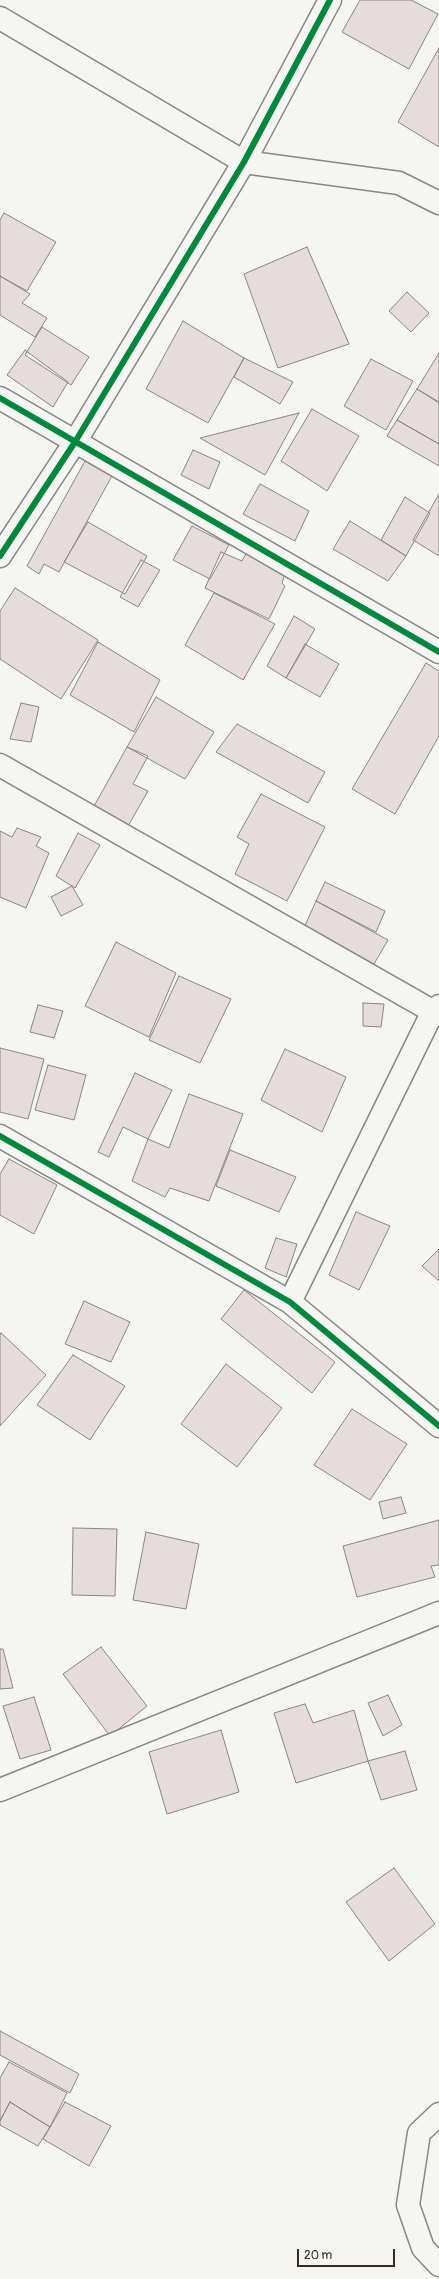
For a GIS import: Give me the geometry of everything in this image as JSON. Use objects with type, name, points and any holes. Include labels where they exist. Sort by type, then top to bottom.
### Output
[{"type":"street","points":[[0,556],[75,442],[244,162],[330,0]]},
{"type":"street","points":[[0,18],[244,162],[399,183],[439,203]]},
{"type":"street","points":[[0,398],[439,652]]},
{"type":"street","points":[[0,765],[437,1011],[290,1302]]},
{"type":"street","points":[[0,1136],[290,1302],[439,1426]]},
{"type":"street","points":[[0,1790],[439,1614]]},
{"type":"street","points":[[439,2114],[419,2133],[408,2205],[423,2248],[439,2265]]},
{"type":"building","points":[[360,0],[411,0],[438,14],[409,69],[342,32]]},
{"type":"building","points":[[439,48],[439,147],[398,122]]},
{"type":"building","points":[[4,213],[56,242],[27,291],[0,276],[0,220]]},
{"type":"building","points":[[307,247],[349,344],[278,368],[244,274]]},
{"type":"building","points":[[0,276],[30,294],[22,303],[47,318],[35,337],[0,315]]},
{"type":"building","points":[[407,292],[429,313],[411,332],[389,311]]},
{"type":"building","points":[[183,321],[244,358],[208,423],[146,389]]},
{"type":"building","points":[[42,327],[89,357],[71,385],[25,355]]},
{"type":"building","points":[[25,350],[68,382],[53,407],[7,375]]},
{"type":"building","points":[[439,353],[439,402],[417,389]]},
{"type":"building","points":[[244,358],[293,382],[280,404],[234,377]]},
{"type":"building","points":[[371,359],[413,381],[386,430],[344,406]]},
{"type":"building","points":[[417,389],[439,403],[439,444],[397,420]]},
{"type":"building","points":[[312,409],[359,436],[327,491],[281,461]]},
{"type":"building","points":[[299,413],[265,475],[200,438]]},
{"type":"building","points":[[397,420],[439,444],[439,466],[387,436]]},
{"type":"building","points":[[193,450],[220,462],[209,489],[181,475]]},
{"type":"building","points":[[85,461],[112,476],[59,572],[44,564],[39,574],[27,566]]},
{"type":"building","points":[[260,484],[309,511],[295,541],[243,514]]},
{"type":"building","points":[[439,494],[439,556],[413,540]]},
{"type":"building","points":[[405,497],[430,513],[406,556],[381,540]]},
{"type":"building","points":[[350,521],[406,556],[388,581],[333,549]]},
{"type":"building","points":[[88,522],[147,556],[125,594],[64,562]]},
{"type":"building","points":[[192,526],[229,545],[210,579],[173,560]]},
{"type":"building","points":[[221,552],[242,561],[247,552],[286,571],[282,583],[285,586],[269,619],[205,588]]},
{"type":"building","points":[[141,560],[160,570],[138,607],[120,597]]},
{"type":"building","points":[[15,588],[98,640],[61,699],[0,659],[0,611]]},
{"type":"building","points":[[214,593],[275,624],[243,680],[185,645]]},
{"type":"building","points":[[294,616],[315,629],[286,678],[267,666]]},
{"type":"building","points":[[98,642],[160,680],[134,732],[70,695]]},
{"type":"building","points":[[305,644],[339,664],[320,697],[286,678]]},
{"type":"building","points":[[426,663],[439,671],[439,736],[395,814],[352,789]]},
{"type":"building","points":[[156,697],[214,732],[185,779],[127,747]]},
{"type":"building","points":[[21,703],[39,707],[31,742],[10,739]]},
{"type":"building","points":[[237,724],[325,772],[308,803],[216,752]]},
{"type":"building","points":[[127,747],[148,756],[133,784],[148,791],[127,828],[93,808]]},
{"type":"building","points":[[261,794],[325,827],[287,901],[235,874],[249,844],[237,837]]},
{"type":"building","points":[[17,828],[41,837],[36,846],[49,853],[26,908],[0,897],[0,831],[12,837]]},
{"type":"building","points":[[78,833],[100,845],[75,888],[56,876]]},
{"type":"building","points":[[325,882],[385,911],[376,932],[316,901]]},
{"type":"building","points":[[72,886],[83,905],[61,916],[51,897]]},
{"type":"building","points":[[316,901],[388,940],[374,964],[304,928]]},
{"type":"building","points":[[116,942],[176,973],[149,1037],[85,1006]]},
{"type":"building","points":[[179,976],[231,999],[200,1063],[149,1040]]},
{"type":"building","points":[[363,1003],[384,1004],[381,1027],[363,1026]]},
{"type":"building","points":[[38,1005],[63,1011],[54,1038],[30,1032]]},
{"type":"building","points":[[0,1048],[44,1059],[28,1119],[0,1112]]},
{"type":"building","points":[[285,1049],[346,1077],[322,1132],[261,1100]]},
{"type":"building","points":[[48,1065],[86,1075],[74,1120],[35,1110]]},
{"type":"building","points":[[135,1073],[172,1090],[148,1139],[123,1127],[109,1157],[98,1152]]},
{"type":"building","points":[[189,1094],[243,1114],[209,1201],[170,1188],[165,1197],[132,1181],[148,1139],[169,1148]]},
{"type":"building","points":[[230,1150],[296,1177],[279,1212],[216,1186]]},
{"type":"building","points":[[9,1159],[57,1185],[34,1234],[0,1215],[0,1174]]},
{"type":"building","points":[[356,1212],[390,1226],[359,1290],[329,1275]]},
{"type":"building","points":[[276,1238],[297,1244],[286,1277],[265,1268]]},
{"type":"building","points":[[439,1249],[439,1281],[422,1266]]},
{"type":"building","points":[[244,1290],[335,1362],[312,1393],[221,1319]]},
{"type":"building","points":[[84,1301],[130,1322],[111,1362],[65,1344]]},
{"type":"building","points":[[1,1333],[46,1375],[0,1426],[0,1334]]},
{"type":"building","points":[[73,1355],[125,1386],[90,1440],[37,1405]]},
{"type":"building","points":[[226,1364],[282,1408],[237,1467],[181,1424]]},
{"type":"building","points":[[352,1409],[407,1444],[370,1500],[314,1465]]},
{"type":"building","points":[[401,1497],[406,1513],[383,1519],[379,1502]]},
{"type":"building","points":[[439,1520],[439,1565],[431,1566],[435,1577],[357,1597],[343,1546]]},
{"type":"building","points":[[73,1528],[117,1529],[115,1596],[72,1595]]},
{"type":"building","points":[[146,1532],[199,1544],[186,1609],[133,1600]]},
{"type":"building","points":[[101,1647],[147,1706],[110,1736],[63,1674]]},
{"type":"building","points":[[0,1649],[3,1649],[13,1688],[0,1689]]},
{"type":"building","points":[[388,1695],[402,1725],[383,1736],[368,1703]]},
{"type":"building","points":[[34,1697],[51,1750],[20,1759],[3,1706]]},
{"type":"building","points":[[305,1704],[313,1723],[354,1710],[368,1761],[296,1783],[274,1713]]},
{"type":"building","points":[[221,1730],[239,1792],[167,1814],[149,1752]]},
{"type":"building","points":[[405,1751],[417,1790],[381,1800],[368,1761]]},
{"type":"building","points":[[394,1868],[435,1924],[389,1961],[346,1902]]},
{"type":"building","points":[[0,2031],[79,2074],[70,2093],[0,2055]]},
{"type":"building","points":[[9,2062],[67,2093],[50,2127],[10,2102],[0,2121],[0,2078]]},
{"type":"building","points":[[10,2102],[50,2127],[38,2146],[0,2125],[0,2121]]},
{"type":"building","points":[[65,2102],[111,2126],[89,2166],[43,2139]]},
{"type":"cycle path","points":[[0,556],[75,442],[244,162],[330,0]]},
{"type":"cycle path","points":[[0,398],[439,652]]},
{"type":"cycle path","points":[[0,1136],[290,1302],[439,1426]]}]
